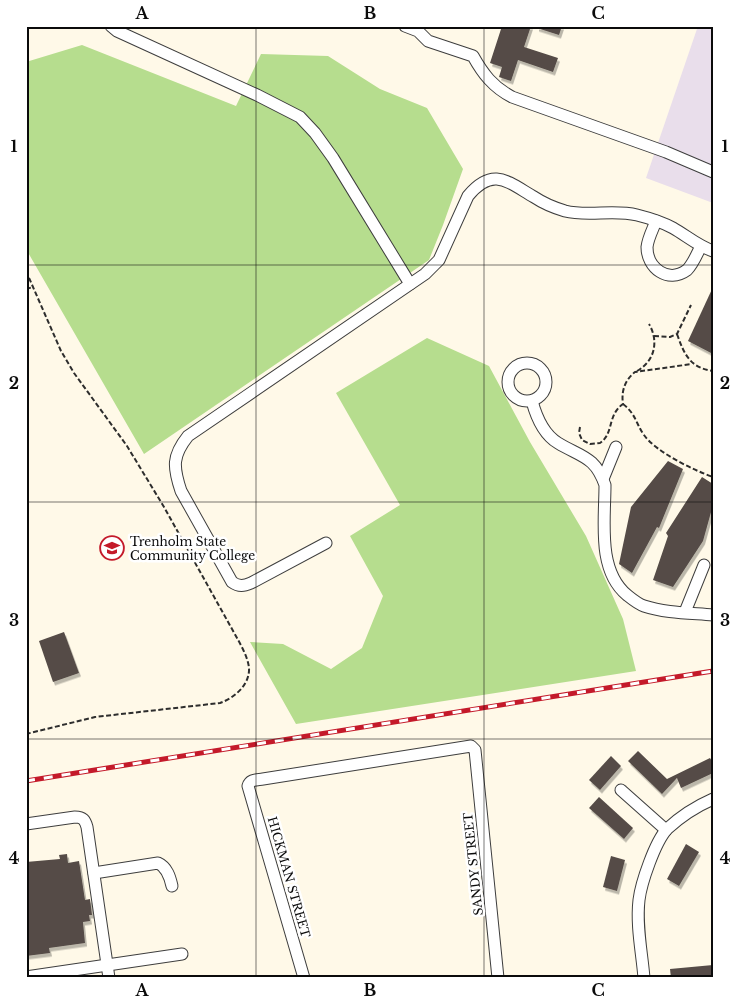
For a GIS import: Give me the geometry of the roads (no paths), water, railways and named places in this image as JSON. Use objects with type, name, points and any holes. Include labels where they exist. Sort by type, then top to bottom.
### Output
[{"type":"street","points":[[112,26],[118,31],[257,95],[300,117],[315,133],[333,158],[410,284]]},
{"type":"street","points":[[405,26],[418,31],[428,41],[473,56],[484,76],[512,98],[666,152],[713,172]]},
{"type":"street","points":[[326,543],[251,583],[237,586],[232,582],[181,491],[177,477],[176,456],[180,445],[188,436],[425,274],[439,260],[468,196],[474,188],[484,181],[506,180],[534,198],[567,212],[624,212],[673,228],[701,246],[713,251]]},
{"type":"street","points":[[656,221],[647,245],[648,254],[657,271],[671,276],[678,275],[690,266],[701,246]]},
{"type":"street","points":[[532,401],[536,416],[549,435],[557,442],[586,457],[595,466],[603,479],[605,485],[605,547],[613,578],[622,591],[642,606],[713,615]]},
{"type":"street","points":[[603,479],[616,447]]},
{"type":"street","points":[[685,612],[704,565]]},
{"type":"street","name":"SANDY STREET","points":[[248,783],[273,777],[473,747],[498,978]]},
{"type":"street","name":"HICKMAN STREET","points":[[248,783],[304,978]]},
{"type":"street","points":[[621,790],[666,830]]},
{"type":"street","points":[[644,978],[639,901],[646,871],[666,830],[691,811],[713,800]]},
{"type":"street","points":[[26,824],[81,817],[84,820],[87,827],[109,978]]},
{"type":"street","points":[[94,873],[158,863],[166,869],[172,886]]},
{"type":"street","points":[[26,977],[182,954]]},
{"type":"railway","points":[[26,781],[713,671]]},
{"type":"place","name":"Trenholm State Community College","points":[[112,548]]}]
